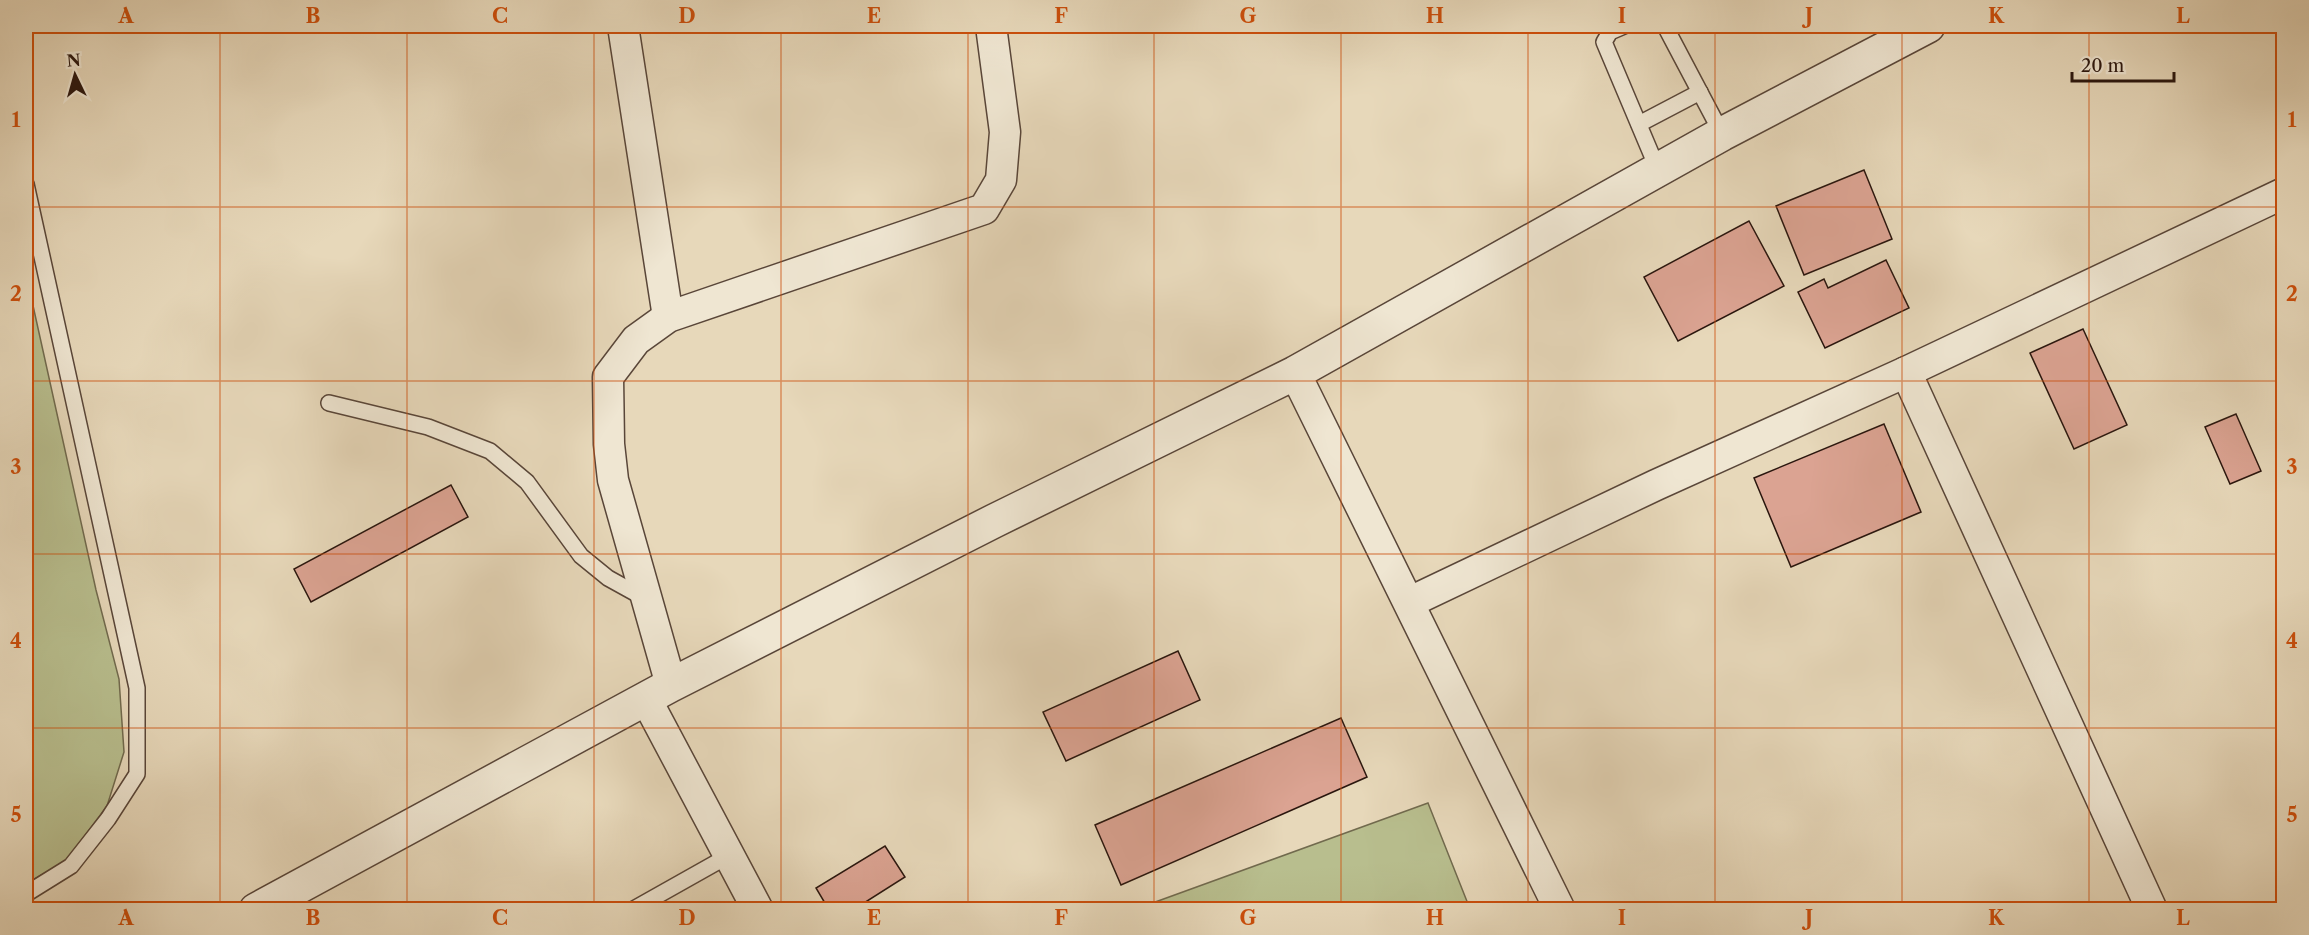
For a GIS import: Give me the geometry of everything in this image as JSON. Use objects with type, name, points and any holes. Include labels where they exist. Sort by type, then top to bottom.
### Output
[{"type":"street","points":[[623,26],[668,317]]},
{"type":"street","points":[[758,909],[728,856],[658,692],[648,600],[613,480],[609,444],[608,376],[636,340],[668,317],[984,209],[1001,180],[1005,132],[991,26]]},
{"type":"street","points":[[256,909],[658,692],[994,520],[1295,374],[1722,134],[1928,26]]},
{"type":"street","points":[[1410,602],[1656,485],[1906,372],[2283,193]]},
{"type":"street","points":[[1906,372],[2152,909]]},
{"type":"street","points":[[1295,374],[1410,602],[1560,909]]},
{"type":"lane","points":[[1624,26],[1610,32],[1604,42],[1659,170]]},
{"type":"lane","points":[[1665,26],[1722,134]]},
{"type":"lane","points":[[1639,124],[1700,92]]},
{"type":"lane","points":[[26,183],[137,687],[137,774],[108,819],[71,866],[26,894]]},
{"type":"lane","points":[[329,403],[428,427],[490,451],[527,482],[581,556],[608,578],[648,600]]},
{"type":"lane","points":[[632,909],[728,856]]},
{"type":"green space","points":[[26,274],[96,590],[119,679],[124,752],[107,806],[66,861],[26,884]]},
{"type":"green space","points":[[1428,803],[1470,909],[1136,909]]},
{"type":"building","points":[[1864,170],[1892,239],[1804,275],[1776,206]]},
{"type":"building","points":[[1749,221],[1784,286],[1678,341],[1644,277]]},
{"type":"building","points":[[1886,260],[1909,308],[1825,348],[1798,292],[1824,279],[1828,288]]},
{"type":"building","points":[[2083,329],[2127,425],[2074,449],[2030,353]]},
{"type":"building","points":[[2236,414],[2261,471],[2230,484],[2205,427]]},
{"type":"building","points":[[1884,424],[1921,512],[1791,567],[1754,478]]},
{"type":"building","points":[[451,485],[468,517],[311,602],[294,569]]},
{"type":"building","points":[[1178,651],[1200,700],[1066,761],[1043,712]]},
{"type":"building","points":[[1341,718],[1367,777],[1121,885],[1095,825]]},
{"type":"building","points":[[885,846],[905,877],[853,910],[829,910],[816,888]]}]
